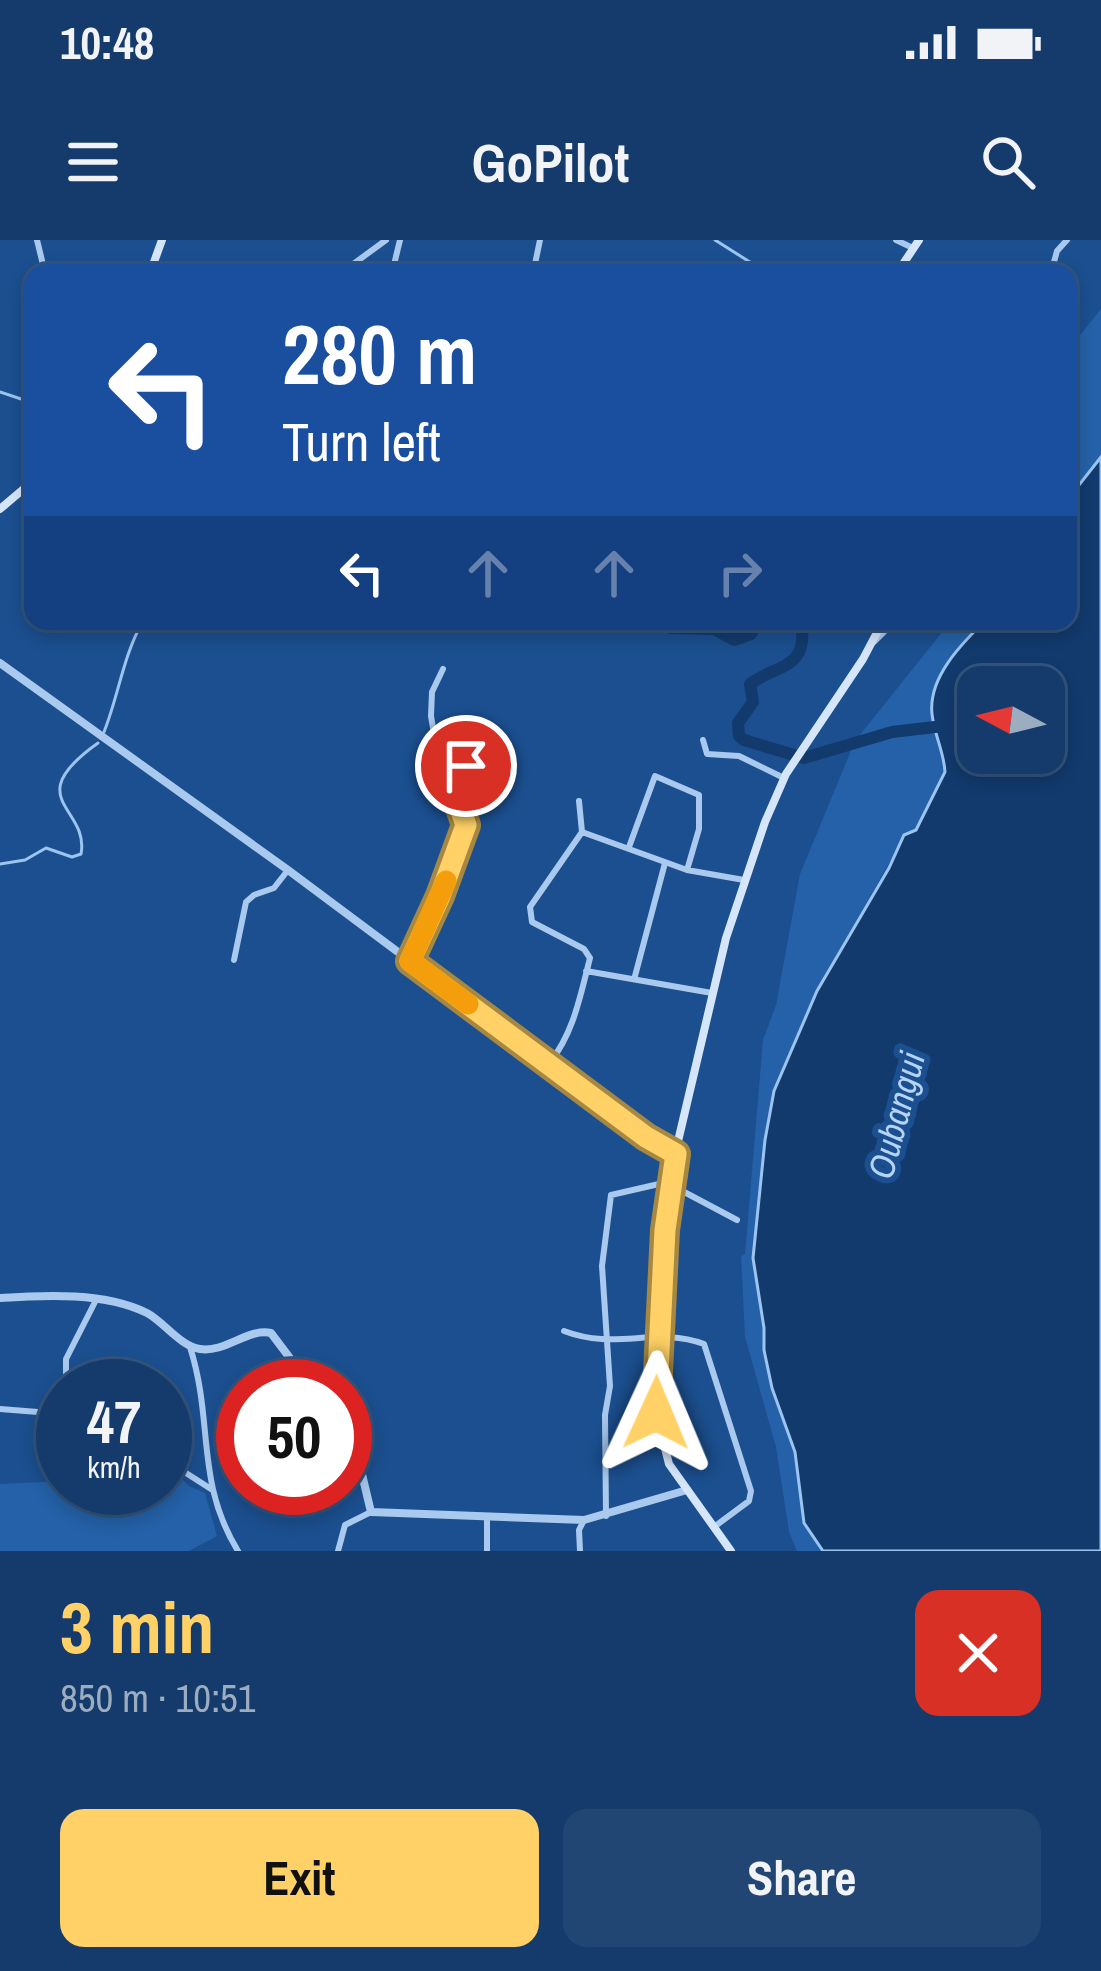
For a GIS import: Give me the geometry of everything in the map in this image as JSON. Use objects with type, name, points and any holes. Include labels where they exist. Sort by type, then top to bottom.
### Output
[{"type":"main road","points":[[0,509],[24,489]]},
{"type":"main road","points":[[731,1551],[669,1464],[659,1433],[658,1336],[671,1183],[712,994],[744,880],[785,776],[879,630]]},
{"type":"street","points":[[394,264],[400,240]]},
{"type":"street","points":[[896,240],[916,244]]},
{"type":"street","points":[[353,264],[384,242],[397,252]]},
{"type":"street","points":[[872,645],[887,630]]},
{"type":"street","points":[[0,663],[646,1137],[676,1154]]},
{"type":"street","points":[[410,961],[466,825],[455,794],[466,766],[464,758],[433,728],[431,716],[432,692],[443,669]]},
{"type":"street","points":[[703,740],[707,754],[739,756],[785,776]]},
{"type":"street","points":[[629,847],[655,776],[699,795],[699,829],[687,870]]},
{"type":"street","points":[[548,1064],[577,1013],[590,958],[584,949],[532,922],[529,914],[582,832],[579,801]]},
{"type":"street","points":[[582,832],[687,870],[744,880]]},
{"type":"street","points":[[635,977],[665,863]]},
{"type":"street","points":[[234,960],[246,902],[274,888],[288,870]]},
{"type":"street","points":[[586,971],[712,994]]},
{"type":"street","points":[[606,1516],[605,1415],[610,1387],[602,1266],[611,1195],[671,1183],[737,1220]]},
{"type":"street","points":[[0,1298],[127,1304],[203,1350],[256,1333],[271,1334],[290,1359]]},
{"type":"street","points":[[66,1359],[96,1300]]},
{"type":"street","points":[[564,1330],[605,1342],[658,1336],[704,1344],[751,1491],[748,1501],[714,1527]]},
{"type":"street","points":[[190,1345],[199,1376],[211,1489],[219,1519],[238,1551]]},
{"type":"street","points":[[0,1409],[36,1412]]},
{"type":"street","points":[[192,1478],[211,1489]]},
{"type":"street","points":[[372,1512],[584,1520],[687,1490]]},
{"type":"street","points":[[338,1551],[345,1525],[365,1515]]},
{"type":"street","points":[[487,1516],[487,1551]]},
{"type":"street","points":[[580,1551],[584,1520]]},
{"type":"shaded area","points":[[1101,309],[1101,457],[1077,488],[1077,339]]},
{"type":"shaded area","points":[[944,630],[977,630],[941,675],[932,701],[945,772],[916,830],[907,832],[824,977],[774,1091],[753,1258],[764,1350],[795,1453],[804,1523],[823,1551],[797,1551],[789,1532],[776,1447],[745,1337],[741,1256],[745,1254],[763,1040],[776,1005],[800,874],[855,741]]},
{"type":"shaded area","points":[[36,1482],[36,1515],[192,1515],[192,1487],[205,1493],[217,1536],[189,1551],[0,1551],[0,1484]]},
{"type":"water","name":"Oubangui","points":[[1101,457],[1101,1551],[823,1551],[804,1523],[795,1452],[764,1350],[753,1258],[774,1091],[817,991],[904,835],[916,830],[945,772],[932,701],[948,663],[976,630],[1077,630],[1077,488]]},
{"type":"waterway","points":[[715,240],[753,264]]},
{"type":"waterway","points":[[0,392],[24,400]]},
{"type":"waterway","points":[[104,732],[139,630]]},
{"type":"waterway","points":[[716,630],[734,640],[753,630]]},
{"type":"waterway","points":[[802,630],[796,657],[750,684],[753,702],[738,723],[744,740],[804,758],[892,732],[957,724]]},
{"type":"waterway","points":[[0,864],[25,860],[46,848],[72,857],[81,854],[81,838],[60,791],[75,762],[98,743]]},
{"type":"slow traffic","points":[[446,881],[410,961],[468,1004]]},
{"type":"route","points":[[466,766],[455,794],[466,825],[410,961],[646,1137],[676,1154],[665,1230],[656,1413]]}]
